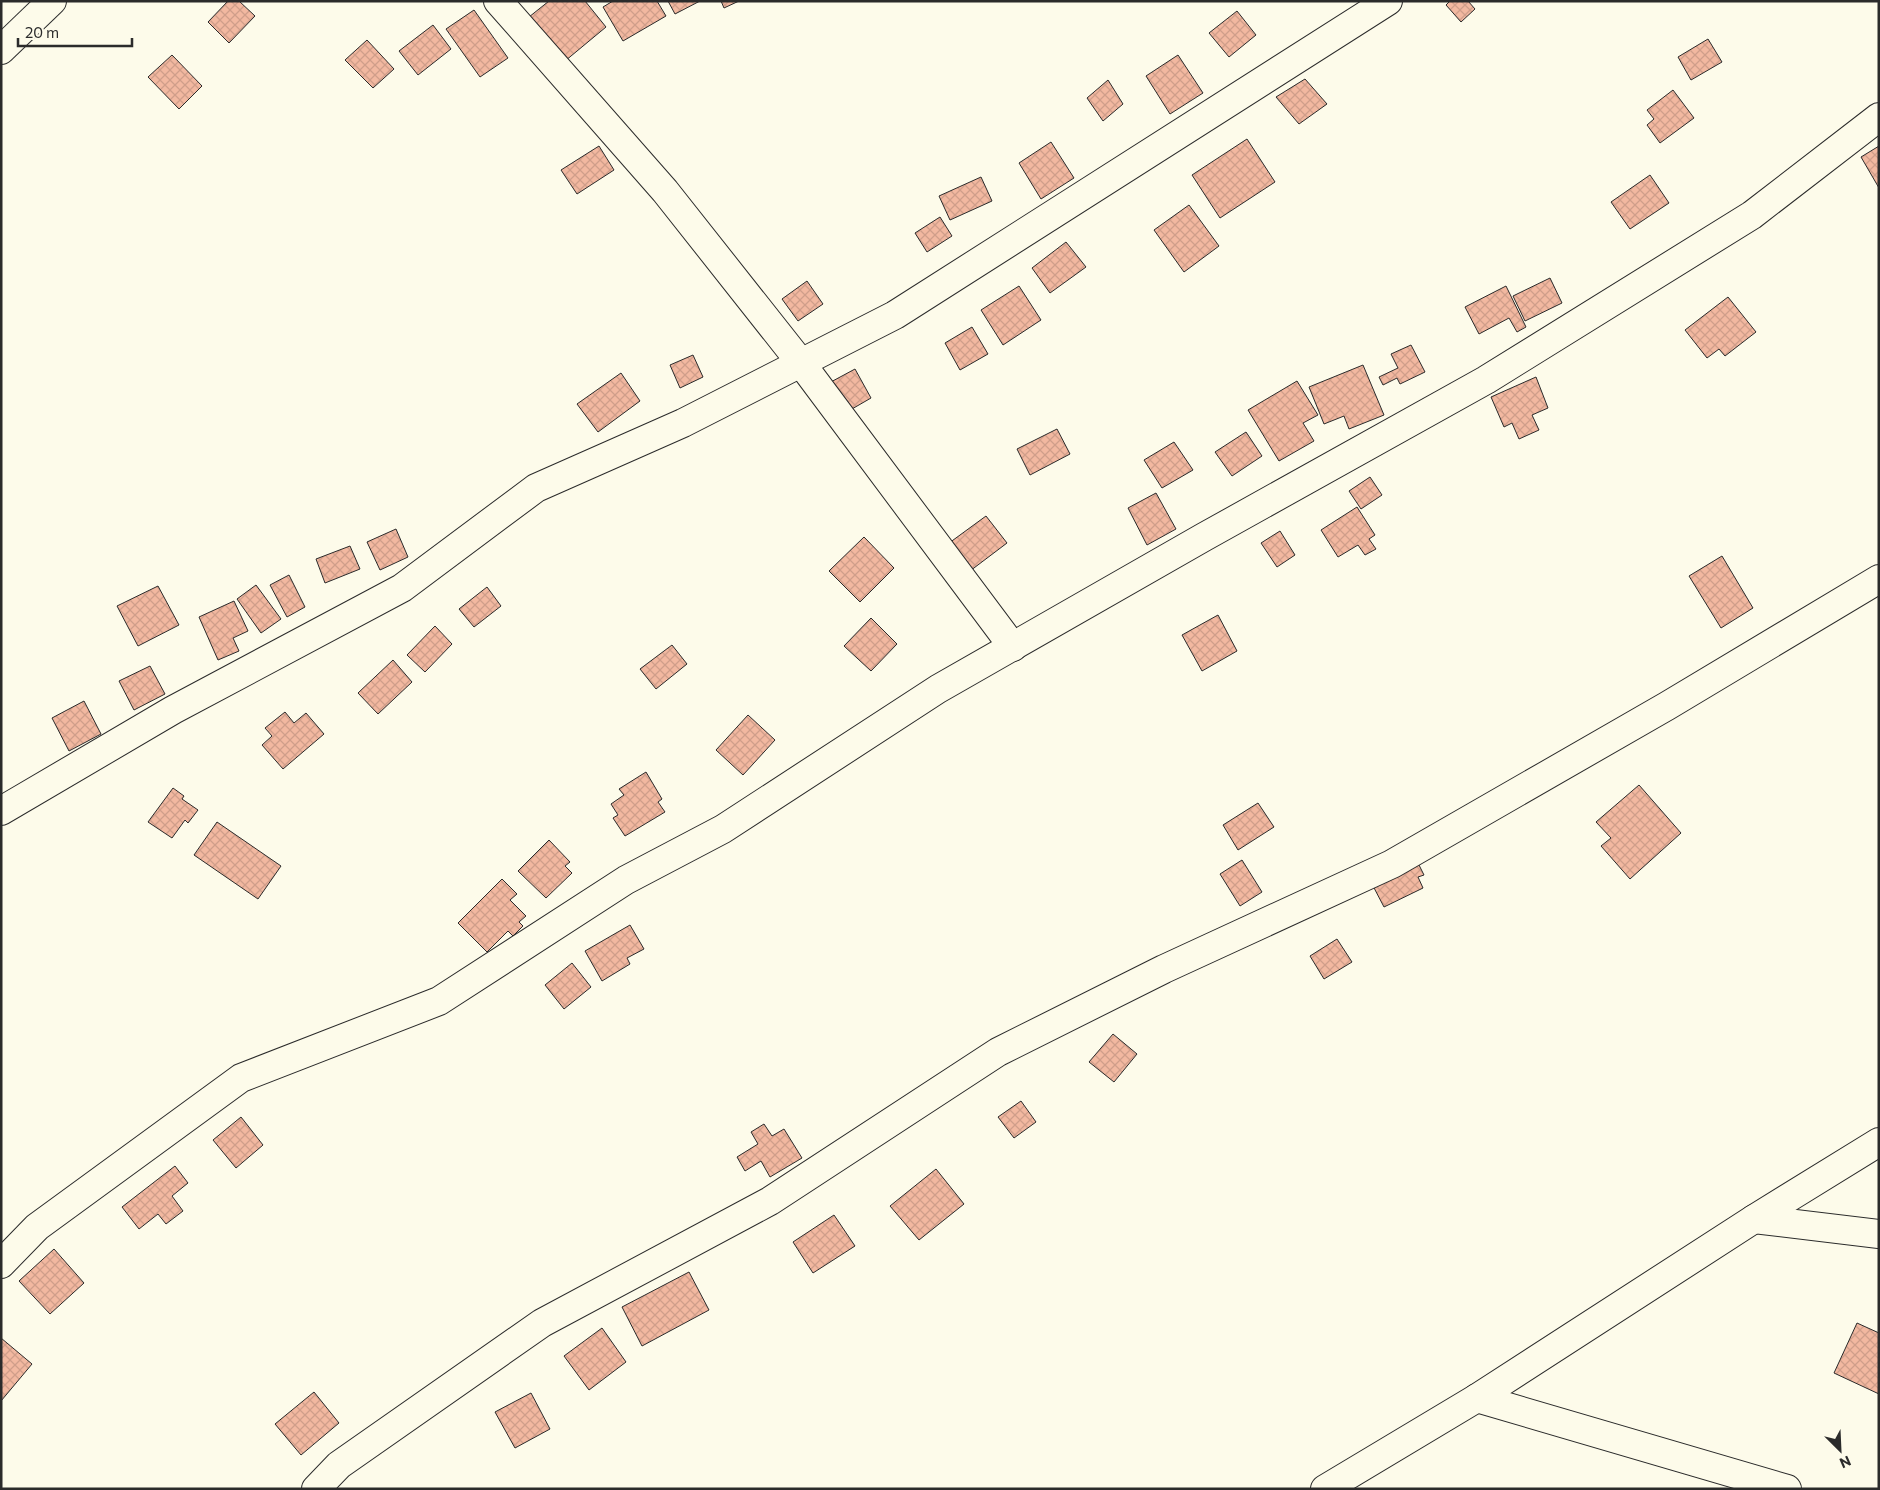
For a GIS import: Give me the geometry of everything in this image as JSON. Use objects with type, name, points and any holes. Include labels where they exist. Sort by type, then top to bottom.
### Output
[{"type":"street","points":[[1,50],[52,1]]},
{"type":"street","points":[[1,811],[173,710],[402,588],[536,488],[683,423],[895,315],[1388,1]]},
{"type":"street","points":[[501,2],[665,191],[801,363],[1013,647]]},
{"type":"street","points":[[1,1264],[37,1227],[241,1078],[439,1001],[626,880],[723,829],[938,689],[1204,537],[1486,380],[1752,215],[1879,117]]},
{"type":"street","points":[[316,1489],[339,1465],[542,1323],[770,1200],[998,1052],[1164,969],[1392,864],[1667,706],[1879,579]]},
{"type":"street","points":[[1325,1489],[1476,1398],[1754,1218],[1879,1142]]},
{"type":"street","points":[[1754,1218],[1879,1234]]},
{"type":"street","points":[[1476,1398],[1788,1489]]},
{"type":"building","points":[[228,1],[239,1],[255,16],[229,43],[208,22]]},
{"type":"building","points":[[549,1],[585,1],[606,27],[565,61],[529,17]]},
{"type":"building","points":[[613,1],[657,1],[666,16],[623,41],[603,7]]},
{"type":"building","points":[[668,1],[700,1],[675,14]]},
{"type":"building","points":[[721,1],[739,1],[724,8]]},
{"type":"building","points":[[1450,1],[1468,1],[1475,9],[1461,22],[1446,5]]},
{"type":"building","points":[[474,10],[508,58],[480,77],[446,29]]},
{"type":"building","points":[[1237,11],[1256,35],[1229,57],[1209,33]]},
{"type":"building","points":[[433,25],[451,49],[418,75],[399,51]]},
{"type":"building","points":[[1708,39],[1722,62],[1691,80],[1678,57]]},
{"type":"building","points":[[367,40],[394,69],[373,88],[345,60]]},
{"type":"building","points":[[172,55],[202,86],[179,109],[148,77]]},
{"type":"building","points":[[1178,55],[1203,93],[1170,114],[1146,76]]},
{"type":"building","points":[[1305,79],[1327,104],[1299,124],[1276,97]]},
{"type":"building","points":[[1108,80],[1123,104],[1103,121],[1087,98]]},
{"type":"building","points":[[1673,90],[1694,118],[1660,143],[1647,125],[1654,119],[1647,110]]},
{"type":"building","points":[[1247,139],[1275,182],[1220,218],[1192,175]]},
{"type":"building","points":[[1051,142],[1074,178],[1041,199],[1019,163]]},
{"type":"building","points":[[599,146],[614,170],[577,194],[561,170]]},
{"type":"building","points":[[1879,146],[1879,188],[1861,157]]},
{"type":"building","points":[[1650,175],[1669,203],[1630,229],[1611,202]]},
{"type":"building","points":[[981,177],[992,201],[950,220],[939,196]]},
{"type":"building","points":[[1189,205],[1219,246],[1184,272],[1154,230]]},
{"type":"building","points":[[940,217],[952,236],[927,252],[915,233]]},
{"type":"building","points":[[1066,242],[1086,267],[1050,293],[1032,268]]},
{"type":"building","points":[[1550,278],[1562,303],[1525,321],[1513,296]]},
{"type":"building","points":[[807,281],[823,304],[798,321],[782,299]]},
{"type":"building","points":[[1019,286],[1041,320],[1003,345],[981,310]]},
{"type":"building","points":[[1506,286],[1526,327],[1517,332],[1509,318],[1479,334],[1465,307]]},
{"type":"building","points":[[1728,297],[1756,332],[1725,356],[1719,349],[1707,358],[1685,330]]},
{"type":"building","points":[[972,327],[988,354],[960,370],[945,343]]},
{"type":"building","points":[[1411,345],[1425,372],[1400,384],[1397,378],[1383,385],[1379,377],[1398,368],[1391,354]]},
{"type":"building","points":[[693,355],[703,377],[680,388],[670,365]]},
{"type":"building","points":[[1363,365],[1384,415],[1349,429],[1344,416],[1324,424],[1309,387]]},
{"type":"building","points":[[855,369],[871,398],[845,413],[829,383]]},
{"type":"building","points":[[621,373],[640,401],[598,432],[577,404]]},
{"type":"building","points":[[1536,377],[1548,408],[1532,415],[1539,430],[1519,439],[1512,423],[1504,427],[1491,397]]},
{"type":"building","points":[[1297,381],[1318,415],[1303,423],[1314,441],[1279,461],[1248,410]]},
{"type":"building","points":[[1057,429],[1070,454],[1030,475],[1017,449]]},
{"type":"building","points":[[1246,432],[1262,456],[1232,476],[1215,452]]},
{"type":"building","points":[[1174,442],[1193,470],[1162,488],[1144,460]]},
{"type":"building","points":[[1370,477],[1382,495],[1361,509],[1349,491]]},
{"type":"building","points":[[1156,493],[1176,529],[1147,545],[1128,508]]},
{"type":"building","points":[[1357,507],[1375,535],[1369,539],[1376,549],[1365,555],[1358,545],[1338,557],[1321,530]]},
{"type":"building","points":[[986,516],[1007,543],[966,574],[945,546]]},
{"type":"building","points":[[396,529],[408,557],[380,570],[367,542]]},
{"type":"building","points":[[1280,531],[1295,555],[1277,567],[1261,543]]},
{"type":"building","points":[[864,537],[894,568],[860,602],[829,571]]},
{"type":"building","points":[[350,546],[360,569],[325,583],[316,559]]},
{"type":"building","points":[[1722,556],[1753,608],[1721,628],[1689,576]]},
{"type":"building","points":[[289,575],[305,607],[287,617],[270,585]]},
{"type":"building","points":[[256,585],[281,619],[261,633],[237,599]]},
{"type":"building","points":[[158,586],[179,625],[138,646],[117,606]]},
{"type":"building","points":[[487,587],[501,606],[474,627],[459,609]]},
{"type":"building","points":[[234,601],[248,631],[233,638],[239,651],[218,660],[199,617]]},
{"type":"building","points":[[1218,615],[1237,651],[1202,671],[1182,635]]},
{"type":"building","points":[[871,618],[897,644],[871,671],[844,646]]},
{"type":"building","points":[[435,626],[452,644],[425,672],[407,655]]},
{"type":"building","points":[[672,645],[687,664],[656,689],[640,669]]},
{"type":"building","points":[[393,660],[412,682],[378,714],[358,693]]},
{"type":"building","points":[[150,666],[165,694],[134,710],[119,681]]},
{"type":"building","points":[[84,701],[101,734],[69,751],[52,718]]},
{"type":"building","points":[[285,712],[294,723],[306,713],[324,734],[283,769],[262,745],[272,736],[265,728]]},
{"type":"building","points":[[748,715],[775,740],[743,775],[716,750]]},
{"type":"building","points":[[646,772],[662,799],[658,802],[665,812],[625,836],[613,818],[618,815],[611,804],[624,795],[619,789]]},
{"type":"building","points":[[1639,785],[1681,833],[1630,879],[1601,846],[1611,838],[1596,822]]},
{"type":"building","points":[[173,788],[184,796],[182,799],[198,810],[188,823],[185,820],[172,838],[148,822]]},
{"type":"building","points":[[1258,803],[1274,827],[1238,850],[1223,825]]},
{"type":"building","points":[[217,822],[281,866],[258,899],[194,855]]},
{"type":"building","points":[[549,840],[570,862],[565,866],[572,873],[546,898],[518,871]]},
{"type":"building","points":[[1242,860],[1262,892],[1240,906],[1220,874]]},
{"type":"building","points":[[1417,861],[1424,875],[1418,877],[1423,888],[1384,907],[1372,884]]},
{"type":"building","points":[[502,879],[517,894],[510,900],[526,916],[519,922],[523,926],[513,936],[508,931],[487,952],[458,923]]},
{"type":"building","points":[[630,925],[644,949],[627,958],[630,964],[602,981],[585,951]]},
{"type":"building","points":[[1337,939],[1352,962],[1324,979],[1310,956]]},
{"type":"building","points":[[572,963],[591,987],[564,1009],[545,985]]},
{"type":"building","points":[[1113,1034],[1137,1054],[1114,1082],[1089,1062]]},
{"type":"building","points":[[1021,1101],[1036,1122],[1014,1138],[998,1117]]},
{"type":"building","points":[[241,1117],[263,1145],[236,1168],[213,1140]]},
{"type":"building","points":[[764,1124],[772,1136],[784,1129],[802,1158],[770,1177],[761,1161],[745,1171],[737,1157],[758,1144],[751,1132]]},
{"type":"building","points":[[175,1166],[188,1183],[172,1196],[183,1211],[166,1224],[158,1214],[139,1229],[122,1207]]},
{"type":"building","points":[[936,1169],[964,1204],[919,1240],[890,1206]]},
{"type":"building","points":[[834,1215],[855,1246],[813,1273],[793,1242]]},
{"type":"building","points":[[54,1249],[84,1283],[50,1314],[19,1281]]},
{"type":"building","points":[[689,1272],[709,1310],[642,1346],[622,1307]]},
{"type":"building","points":[[1857,1323],[1879,1333],[1879,1394],[1834,1373]]},
{"type":"building","points":[[602,1328],[626,1362],[589,1390],[564,1356]]},
{"type":"building","points":[[1,1338],[32,1364],[1,1401]]},
{"type":"building","points":[[314,1392],[339,1423],[301,1455],[275,1424]]},
{"type":"building","points":[[531,1393],[550,1429],[515,1448],[495,1412]]}]
